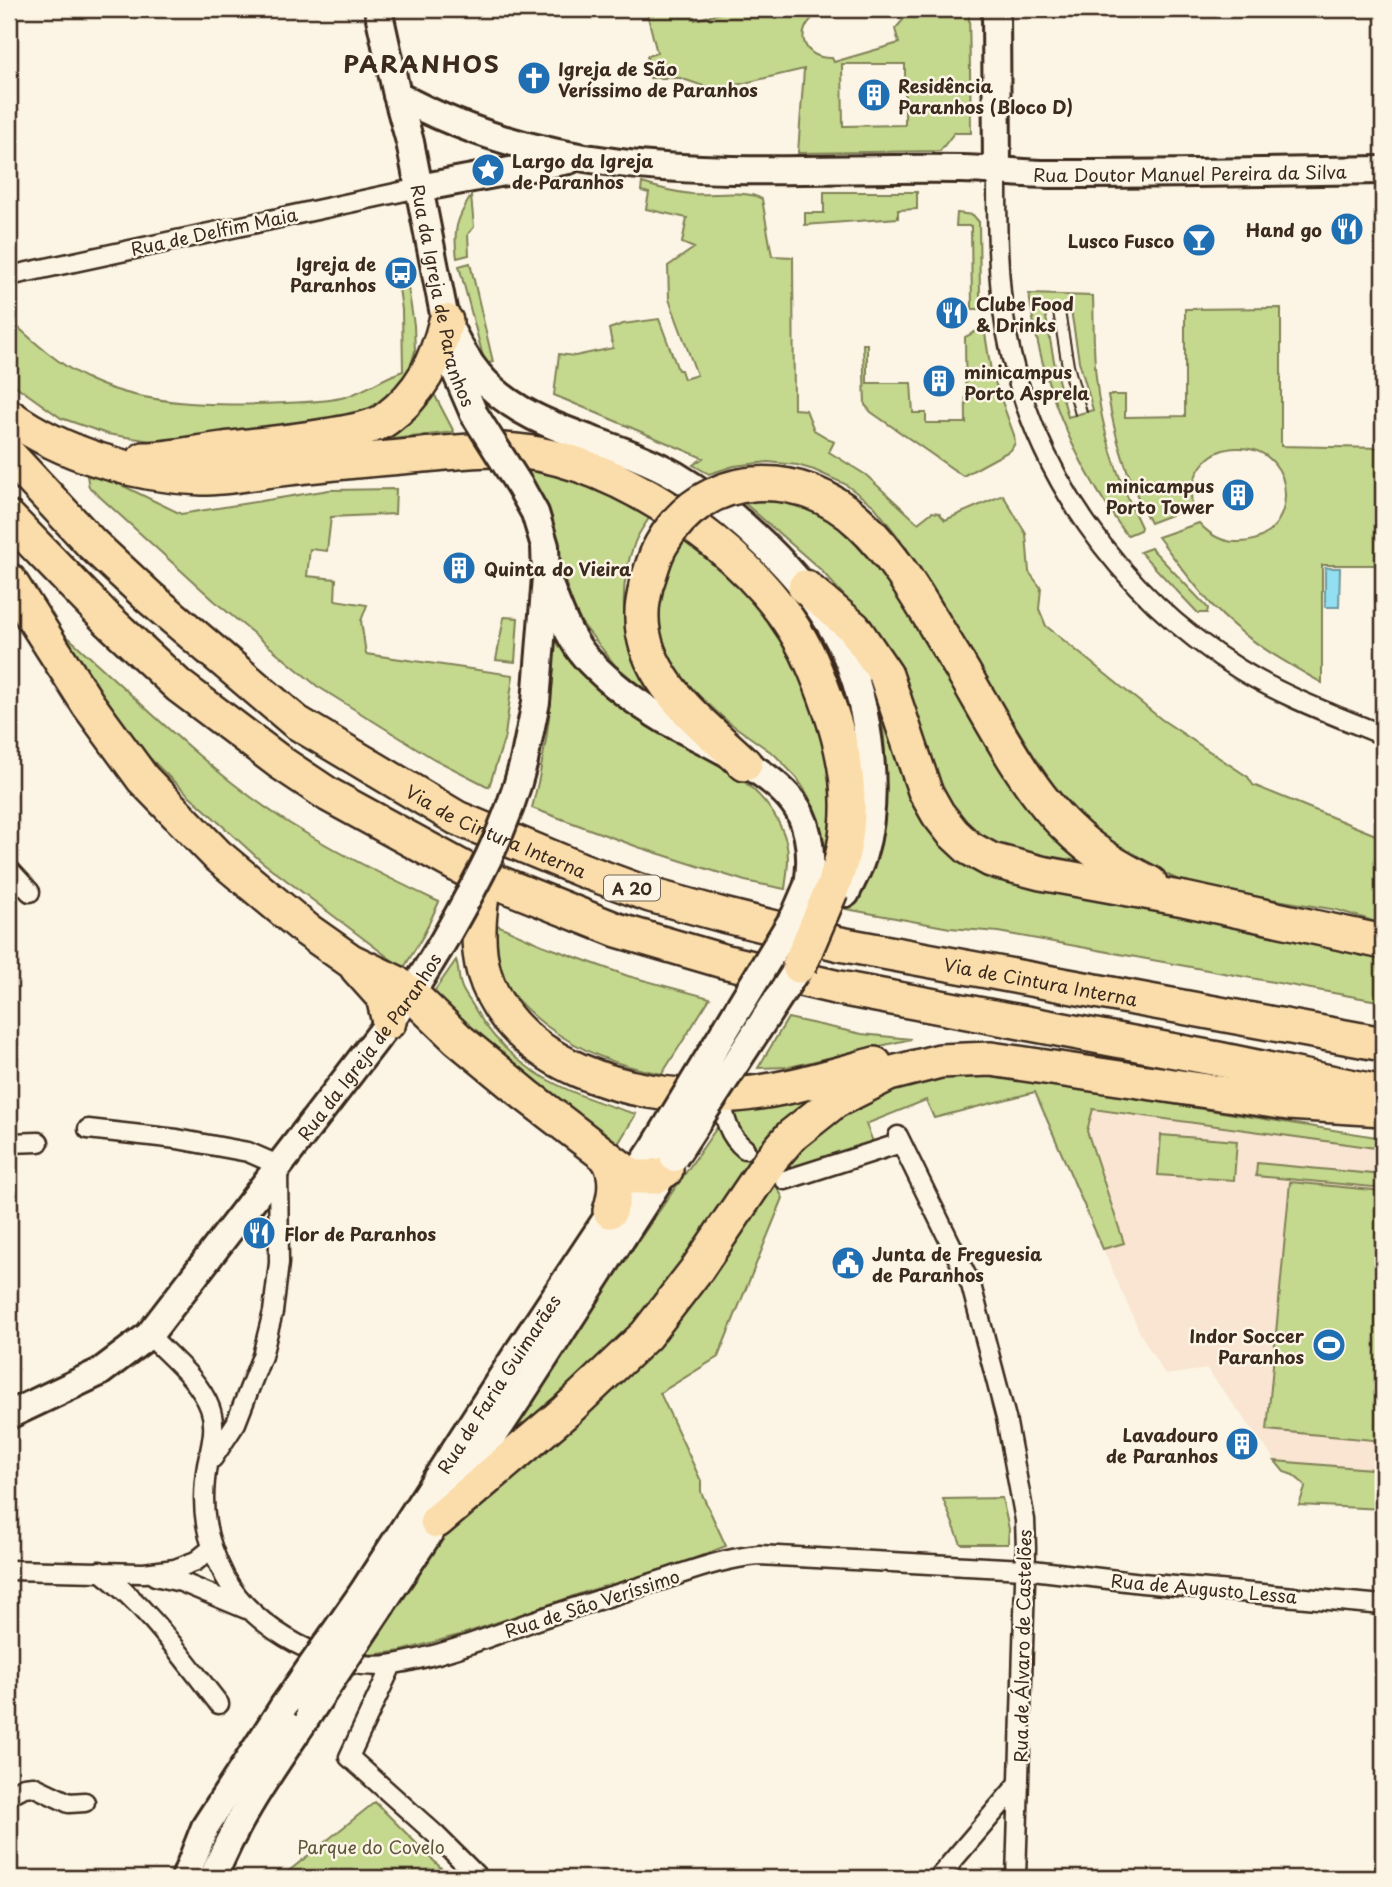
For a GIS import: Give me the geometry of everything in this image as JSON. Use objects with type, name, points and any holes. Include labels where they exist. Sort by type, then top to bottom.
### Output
[{"type":"highway","points":[[84,454],[148,459],[350,432],[384,421],[415,393],[426,378],[438,353],[446,321]]},
{"type":"highway","points":[[9,416],[55,442],[84,454],[169,476],[205,478],[375,459],[504,450],[583,467],[657,500],[715,542],[765,589],[808,653],[837,727],[849,792],[846,840],[842,859],[798,967]]},
{"type":"highway","name":"Via de Cintura Interna","points":[[9,455],[91,542],[149,597],[296,722],[457,818],[650,895],[840,944],[1383,1044]]},
{"type":"highway","points":[[745,764],[686,708],[656,671],[645,642],[642,612],[646,585],[660,546],[673,528],[699,503],[715,493],[733,487],[771,483],[789,485],[816,493],[836,504],[877,540],[958,663],[1034,788],[1069,830],[1121,869],[1184,898]]},
{"type":"highway","name":"A 20","points":[[9,518],[106,618],[179,687],[281,763],[329,794],[485,874],[617,930],[723,961],[839,988],[1218,1059],[1383,1095]]},
{"type":"highway","points":[[9,580],[88,704],[144,779],[217,855],[307,930],[351,961],[395,982],[411,994],[477,1055],[620,1168],[654,1177],[665,1158]]},
{"type":"highway","points":[[805,587],[854,628],[886,675],[925,791],[938,814],[969,848],[991,860],[1041,873],[1184,898],[1383,942]]},
{"type":"highway","points":[[485,874],[478,923],[484,971],[490,988],[509,1019],[529,1040],[568,1065],[619,1083],[667,1094],[721,1096],[763,1092],[810,1083],[923,1053],[977,1048],[1288,1092],[1383,1095]]},
{"type":"highway","points":[[351,961],[383,997],[389,1022]]},
{"type":"highway","points":[[437,1521],[566,1411],[646,1335],[697,1269],[761,1173],[791,1136],[835,1101],[889,1074],[940,1061],[991,1059],[1288,1103],[1383,1109]]},
{"type":"highway","points":[[610,1211],[615,1192],[613,1172],[620,1168]]},
{"type":"main road","name":"Rua da Igreja de Paranhos","points":[[9,1415],[100,1372],[149,1335],[411,994],[485,874],[509,811],[524,761],[536,702],[546,577],[545,546],[535,513],[474,414],[455,370],[419,188],[378,9]]},
{"type":"main road","points":[[996,9],[997,172]]},
{"type":"main road","points":[[397,95],[447,120],[499,138],[578,159]]},
{"type":"main road","points":[[419,188],[578,159]]},
{"type":"main road","name":"Rua Doutor Manuel Pereira da Silva","points":[[578,159],[693,170],[964,169],[1048,174],[1383,170]]},
{"type":"main road","name":"Rua de Faria Guimarães","points":[[446,321],[467,360],[480,377],[505,399],[543,422],[636,457],[694,486],[738,520],[805,587],[826,617],[844,649],[861,702],[868,741],[871,787],[863,856],[828,890],[795,915],[665,1158]]},
{"type":"main road","points":[[546,577],[576,646],[599,671],[664,719],[773,782],[788,797],[799,812],[810,846],[812,864],[828,890]]},
{"type":"main road","name":"Rua de Faria Guimarães","points":[[185,1878],[205,1827],[283,1707],[437,1521],[665,1158],[798,967]]},
{"type":"main road","name":"Rua de Faria Guimarães","points":[[213,1878],[223,1854],[256,1795],[310,1712],[371,1600],[610,1211]]},
{"type":"street","points":[[997,172],[1000,280],[1012,358],[1048,458],[1063,488],[1093,535],[1153,602],[1213,652],[1291,697],[1383,735]]},
{"type":"street","name":"Rua de Delfim Maia","points":[[9,276],[419,188]]},
{"type":"street","points":[[9,869],[30,892]]},
{"type":"street","points":[[721,1096],[733,1138],[746,1149]]},
{"type":"street","points":[[89,1129],[177,1139],[248,1152],[278,1165],[279,1263],[273,1312],[262,1356],[236,1423],[207,1467]]},
{"type":"street","name":"Rua de Álvaro de Castelões","points":[[785,1180],[899,1139],[971,1285],[1006,1418],[1025,1520],[1027,1548],[1024,1569],[1016,1878]]},
{"type":"street","points":[[9,1143],[39,1142]]},
{"type":"street","name":"Rua de São Veríssimo","points":[[149,1335],[190,1378],[209,1407],[214,1434],[203,1507],[211,1549],[227,1580],[250,1611],[292,1640],[337,1661],[392,1665],[472,1643],[557,1613],[742,1556],[1024,1569]]},
{"type":"street","points":[[9,1570],[145,1573],[175,1569],[196,1561],[211,1549]]},
{"type":"street","name":"Rua de Augusto Lessa","points":[[1024,1569],[1142,1583],[1383,1605]]},
{"type":"street","points":[[100,1571],[127,1592],[148,1615],[219,1704]]},
{"type":"street","points":[[145,1573],[181,1582],[250,1611]]},
{"type":"street","points":[[392,1665],[349,1757],[435,1834],[479,1878]]},
{"type":"street","points":[[938,1878],[1019,1783]]},
{"type":"street","points":[[9,1796],[24,1787],[33,1786],[69,1802],[85,1802]]},
{"type":"shaded area","points":[[1050,1083],[1383,1138],[1383,1582],[1374,1581],[1379,1509],[1299,1505],[1305,1488],[1303,1484],[1293,1475],[1284,1472],[1207,1369],[1165,1375],[1140,1333],[1044,1115]]},
{"type":"green space","points":[[646,9],[691,9],[695,20],[734,9],[821,9],[817,10],[818,14],[805,28],[804,42],[814,54],[832,58],[834,62],[899,43],[895,29],[903,20],[900,9],[969,9],[971,133],[954,133],[940,151],[798,153],[804,69],[715,90],[680,78],[650,78],[647,56],[657,53]],"holes":[[[842,64],[905,64],[905,125],[843,126]]]},
{"type":"green space","points":[[642,183],[691,194],[747,194],[762,199],[772,256],[793,257],[794,409],[806,410],[814,430],[834,442],[829,452],[866,475],[918,523],[932,512],[939,513],[945,520],[1003,495],[1026,534],[1029,572],[1041,588],[1039,609],[1046,626],[1161,719],[1248,777],[1253,785],[1383,838],[1383,924],[1337,910],[1216,890],[1181,881],[1144,864],[1098,835],[1050,782],[903,543],[874,506],[845,484],[797,465],[768,462],[734,466],[709,474],[693,465],[703,458],[554,395],[559,354],[575,356],[613,348],[609,329],[623,324],[659,319],[684,379],[697,375],[669,299],[668,266],[694,248],[682,243],[687,218],[646,209],[649,193],[641,191]]},
{"type":"green space","points":[[824,192],[917,192],[917,209],[898,210],[898,218],[805,225],[805,213],[824,213]]},
{"type":"green space","points":[[471,196],[474,227],[468,234],[469,255],[457,258],[457,226]]},
{"type":"green space","points":[[957,213],[973,215],[979,222],[980,295],[984,309],[972,309],[971,226],[956,226]]},
{"type":"green space","points":[[470,263],[493,362],[485,364],[459,266]]},
{"type":"green space","points":[[398,281],[407,281],[414,325],[415,351],[409,372],[379,412],[341,422],[158,442],[107,434],[61,418],[9,381],[9,319],[47,352],[79,374],[112,389],[136,395],[212,404],[316,402],[345,397],[403,371],[402,310]]},
{"type":"green space","points":[[1029,294],[1093,296],[1098,397],[1112,454],[1140,530],[1128,535],[1125,533],[1074,448],[1051,390]],"holes":[[[1071,310],[1079,361],[1093,410],[1068,417],[1045,312]]]},
{"type":"green space","points":[[1281,308],[1281,446],[1383,448],[1383,565],[1322,565],[1322,683],[1236,628],[1212,605],[1158,537],[1199,523],[1211,534],[1225,541],[1257,539],[1272,528],[1282,513],[1285,496],[1282,478],[1274,463],[1259,452],[1238,448],[1216,453],[1201,466],[1196,475],[1191,496],[1192,507],[1150,523],[1124,461],[1108,395],[1125,395],[1125,417],[1185,416],[1185,309]]},
{"type":"green space","points":[[984,327],[991,371],[1015,443],[1011,450],[963,476],[871,412],[865,405],[863,344],[867,344],[867,383],[911,383],[913,413],[926,413],[926,423],[966,423],[965,337]]},
{"type":"green space","points":[[431,388],[454,432],[227,458],[366,437]]},
{"type":"green space","points":[[523,469],[555,470],[652,514],[637,538],[629,561],[624,602],[625,623],[635,663],[657,695],[654,698],[615,665],[581,622],[572,604],[547,520]]},
{"type":"green space","points":[[87,476],[107,478],[181,514],[329,490],[396,489],[395,514],[331,517],[327,551],[310,549],[307,576],[336,579],[335,600],[367,605],[361,621],[366,654],[513,675],[505,736],[489,787],[434,759],[317,686],[219,605],[89,487]]},
{"type":"green space","points":[[741,500],[795,501],[853,530],[1095,863],[1056,863],[998,844],[975,830],[956,813],[863,617],[821,570]]},
{"type":"green space","points":[[686,537],[756,598],[814,691],[840,797],[825,869],[809,797],[797,778],[775,755],[727,721],[672,669],[657,633],[656,608],[670,559]]},
{"type":"green space","points":[[1151,548],[1208,608],[1207,613],[1198,613],[1140,552]]},
{"type":"green space","points":[[504,617],[518,618],[515,662],[496,660]]},
{"type":"green space","points":[[555,634],[571,662],[613,699],[637,717],[724,767],[762,798],[776,818],[786,841],[788,859],[785,889],[745,881],[638,847],[532,808],[549,721]]},
{"type":"green space","points":[[62,638],[69,638],[173,733],[255,800],[321,842],[439,902],[405,966],[401,967],[261,861],[169,777],[124,732]]},
{"type":"green space","points":[[864,663],[940,832],[1383,949],[1383,1002],[998,932],[950,928],[846,909],[868,871],[884,809],[885,751],[882,716],[866,680]]},
{"type":"green space","points":[[495,924],[542,945],[628,976],[710,998],[662,1074],[615,1062],[559,1035],[516,998],[504,979],[499,964]]},
{"type":"green space","points":[[456,960],[460,982],[466,995],[487,1027],[522,1063],[563,1088],[636,1114],[618,1144],[432,1002],[431,996]]},
{"type":"green space","points":[[788,1018],[862,1034],[911,1039],[789,1067],[758,1068]]},
{"type":"green space","points":[[953,1069],[1383,1138],[1383,1149],[1093,1109],[1087,1131],[1124,1243],[1103,1249],[1035,1092],[934,1118],[926,1100],[866,1124],[873,1142],[791,1170],[777,1187],[783,1198],[718,1357],[660,1393],[701,1481],[701,1492],[726,1546],[670,1568],[585,1592],[463,1634],[401,1651],[361,1656],[438,1539],[630,1374],[655,1349],[787,1160],[808,1138],[867,1097]]},
{"type":"green space","points":[[818,1094],[652,1305],[611,1350],[507,1444],[506,1438],[534,1398],[538,1386],[718,1126],[725,1141],[734,1151],[735,1127],[730,1109]]},
{"type":"green space","points":[[1161,1135],[1237,1141],[1234,1180],[1158,1175]]},
{"type":"green space","points":[[1257,1163],[1383,1175],[1383,1188],[1256,1176]]},
{"type":"green space","name":"Indor Soccer Paranhos","points":[[1290,1182],[1383,1191],[1383,1441],[1267,1430]]},
{"type":"green space","points":[[1275,1461],[1383,1470],[1383,1509],[1299,1505],[1304,1484],[1284,1472]]},
{"type":"green space","points":[[1002,1498],[1009,1529],[1008,1544],[961,1544],[943,1499]]},
{"type":"green space","name":"Parque do Covelo","points":[[375,1802],[451,1878],[280,1878]]},
{"type":"water","points":[[1325,568],[1340,568],[1339,607],[1325,607]]},
{"type":"tram line","points":[[1065,311],[1074,365],[1087,412]]},
{"type":"tram line","points":[[1053,312],[1062,367],[1075,415]]},
{"type":"place","name":"Igreja de São Veríssimo de Paranhos","points":[[534,78]]},
{"type":"place","name":"Residência Paranhos (Bloco D)","points":[[874,95]]},
{"type":"place","name":"Largo da Igreja de Paranhos","points":[[488,170]]},
{"type":"place","name":"Hand go","points":[[1347,229]]},
{"type":"place","name":"Lusco Fusco","points":[[1199,240]]},
{"type":"place","name":"Igreja de Paranhos","points":[[401,273]]},
{"type":"place","name":"Clube Food & Drinks","points":[[952,313]]},
{"type":"place","name":"minicampus Porto Asprela","points":[[939,381]]},
{"type":"place","name":"minicampus Porto Tower","points":[[1238,495]]},
{"type":"place","name":"Quinta do Vieira","points":[[459,568]]},
{"type":"place","name":"Flor de Paranhos","points":[[259,1233]]},
{"type":"place","name":"Junta de Freguesia de Paranhos","points":[[848,1263]]},
{"type":"place","name":"Indor Soccer Paranhos","points":[[1329,1345]]},
{"type":"place","name":"Lavadouro de Paranhos","points":[[1242,1444]]},
{"type":"district","name":"PARANHOS","points":[[422,63]]}]
